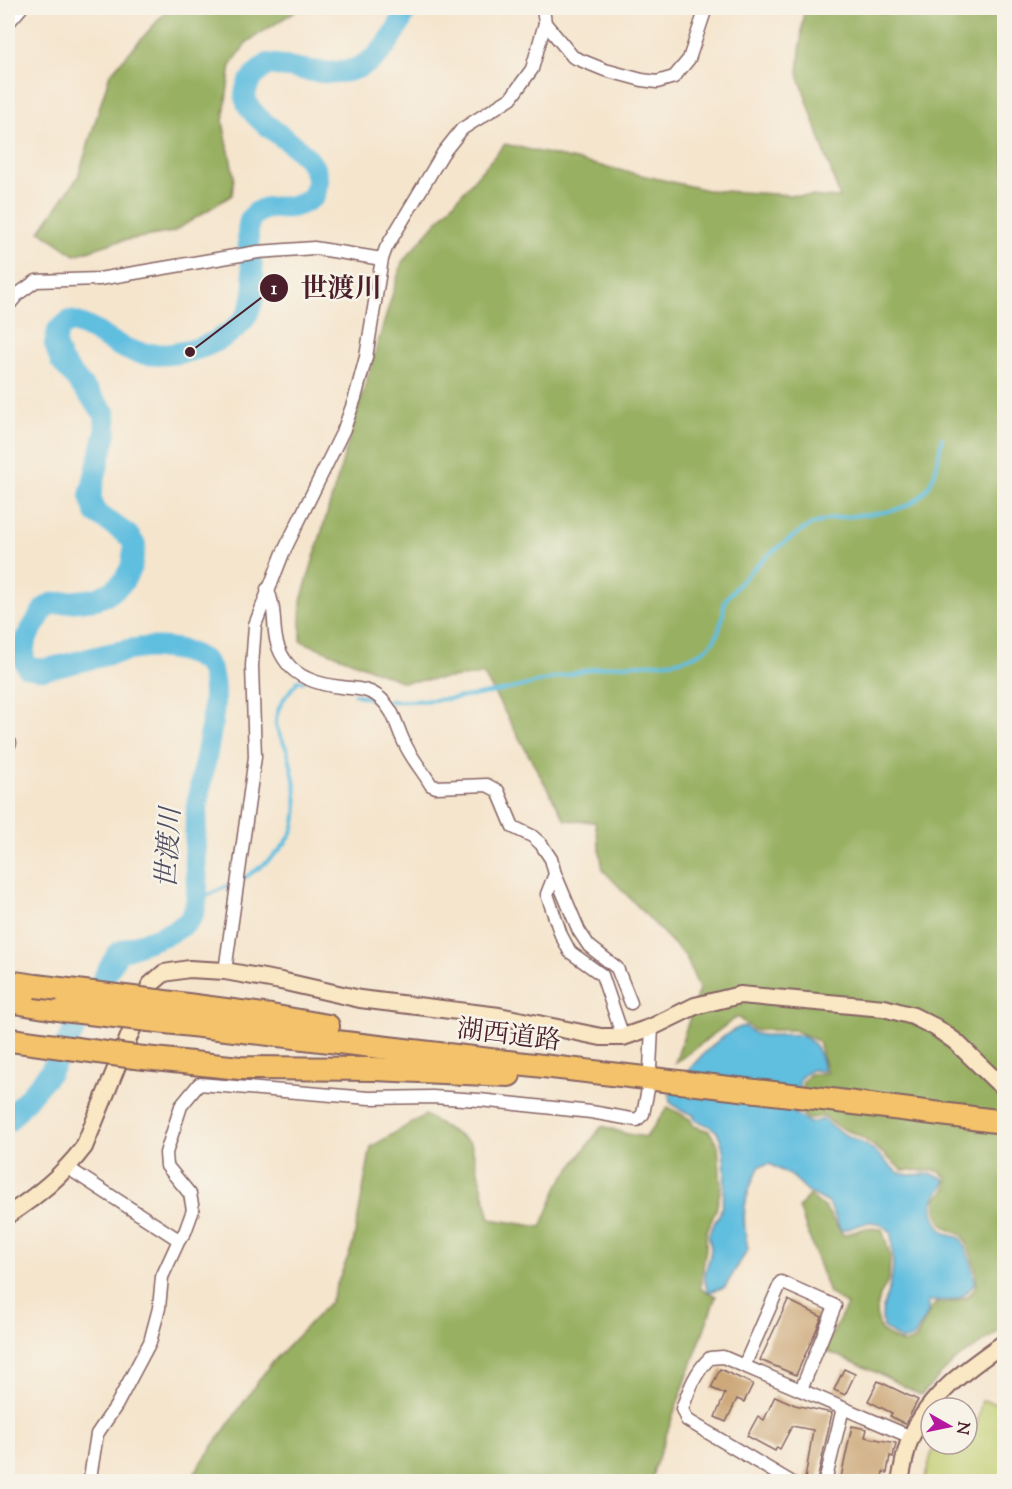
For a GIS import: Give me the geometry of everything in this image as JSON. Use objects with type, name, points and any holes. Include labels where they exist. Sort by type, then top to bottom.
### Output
[{"type":"highway","points":[[8,982],[153,1010]]},
{"type":"highway","points":[[8,1002],[63,1010],[153,1010]]},
{"type":"highway","name":"湖西道路","points":[[153,1010],[271,1016],[347,1030],[374,1046],[1005,1122]]},
{"type":"highway","points":[[9,1040],[240,1068],[374,1069],[482,1075],[646,1079]]},
{"type":"street","points":[[8,23],[21,8]]},
{"type":"street","points":[[225,971],[255,757],[252,666],[255,625],[267,589],[344,429],[355,398],[366,357],[382,259],[386,248],[443,153],[462,129],[511,98],[532,69],[545,23],[543,8]]},
{"type":"street","points":[[545,23],[573,57],[605,70],[657,82],[674,77],[690,59],[706,8]]},
{"type":"street","points":[[8,306],[18,294],[36,281],[99,279],[258,252],[314,248],[382,259]]},
{"type":"street","points":[[267,589],[273,600],[273,628],[277,646],[289,666],[308,679],[339,687],[365,690],[379,697],[394,714],[404,742],[431,785],[436,787],[487,785],[498,791],[513,827],[532,836],[541,844],[551,859],[579,931],[589,946],[617,968],[631,1003]]},
{"type":"street","points":[[555,874],[547,894],[561,935],[570,952],[602,975],[623,1037]]},
{"type":"street","points":[[8,1215],[37,1195],[68,1168],[84,1147],[150,985],[164,973],[189,969],[225,971],[360,999],[500,1016],[601,1037],[623,1037],[652,1027],[695,1006],[740,995],[884,1008],[913,1016],[935,1027],[956,1042],[1005,1087]]},
{"type":"street","points":[[88,1482],[97,1434],[116,1406],[150,1342],[159,1308],[162,1277],[179,1239],[185,1232],[193,1210],[190,1194],[167,1166],[166,1153],[181,1106],[199,1084],[369,1098],[432,1097],[479,1100],[591,1112],[637,1120],[643,1114],[652,1027]]},
{"type":"street","points":[[68,1168],[179,1239]]},
{"type":"street","points":[[744,1366],[781,1282],[835,1306],[801,1390]]},
{"type":"street","points":[[900,1482],[911,1437],[927,1410],[952,1380],[1005,1343]]},
{"type":"street","points":[[791,1482],[687,1420],[682,1409],[699,1369],[710,1358],[723,1357],[911,1437]]},
{"type":"street","points":[[825,1482],[843,1408]]},
{"type":"green space","points":[[169,8],[300,8],[247,42],[231,65],[223,122],[234,176],[232,195],[173,232],[115,242],[75,255],[40,231],[78,177],[110,74]]},
{"type":"green space","points":[[804,8],[866,8],[884,14],[908,8],[1004,8],[1004,1328],[953,1362],[921,1395],[824,1350],[847,1305],[829,1293],[799,1208],[809,1195],[826,1209],[843,1235],[866,1228],[882,1229],[890,1255],[889,1279],[880,1296],[876,1313],[881,1331],[903,1344],[915,1340],[936,1303],[954,1302],[966,1297],[973,1291],[976,1282],[973,1261],[963,1235],[945,1227],[937,1213],[936,1198],[946,1189],[947,1177],[938,1171],[902,1170],[869,1142],[836,1126],[825,1116],[807,1119],[798,1110],[803,1082],[810,1074],[827,1073],[818,1041],[794,1030],[754,1030],[737,1017],[675,1063],[699,989],[686,957],[603,870],[595,822],[565,820],[484,675],[403,682],[301,641],[301,601],[402,262],[505,144],[707,190],[840,198],[798,74]]},
{"type":"green space","points":[[668,1107],[690,1119],[694,1126],[709,1131],[718,1145],[721,1187],[716,1210],[706,1233],[700,1288],[716,1296],[654,1469],[652,1481],[188,1482],[269,1366],[330,1302],[353,1244],[371,1147],[425,1115],[471,1143],[490,1219],[541,1227],[559,1184],[602,1126],[646,1137]]},
{"type":"green space","points":[[982,1400],[1004,1405],[1004,1481],[924,1481],[931,1456],[979,1456],[979,1414]]},
{"type":"water","points":[[745,1026],[756,1034],[799,1035],[814,1044],[822,1059],[824,1071],[811,1070],[800,1078],[795,1114],[810,1123],[824,1119],[842,1133],[875,1151],[890,1167],[900,1173],[928,1174],[940,1176],[946,1180],[934,1200],[934,1216],[943,1231],[961,1238],[971,1262],[975,1282],[960,1298],[928,1302],[928,1313],[914,1337],[902,1341],[883,1327],[883,1310],[892,1272],[891,1232],[879,1223],[869,1222],[841,1231],[829,1203],[810,1193],[793,1177],[770,1164],[760,1166],[747,1197],[744,1216],[748,1249],[725,1287],[708,1292],[705,1274],[711,1248],[709,1234],[720,1213],[724,1195],[723,1148],[716,1131],[695,1120],[694,1115],[682,1111],[670,1102],[669,1095],[693,1065],[713,1045],[724,1036]]},
{"type":"building","points":[[788,1300],[822,1317],[796,1375],[760,1360]]},
{"type":"building","points":[[720,1369],[753,1384],[744,1402],[737,1399],[726,1422],[715,1417],[725,1394],[711,1388]]},
{"type":"building","points":[[844,1369],[855,1374],[845,1395],[834,1390]]},
{"type":"building","points":[[878,1381],[918,1400],[905,1424],[890,1416],[892,1413],[868,1401]]},
{"type":"building","points":[[775,1396],[795,1405],[832,1413],[817,1481],[805,1479],[813,1430],[792,1426],[780,1449],[777,1447],[775,1451],[747,1436],[758,1416],[764,1420]]},
{"type":"building","points":[[852,1426],[867,1429],[865,1437],[896,1443],[893,1457],[890,1456],[887,1473],[883,1472],[881,1482],[856,1478],[855,1482],[840,1482]]},
{"type":"waterway","name":"世渡川","points":[[8,1121],[50,1072],[118,953],[181,927],[193,914],[197,893],[195,856],[197,810],[210,738],[214,700],[210,669],[203,660],[185,651],[146,648],[45,669],[27,667],[23,657],[25,640],[44,609],[51,604],[96,599],[111,592],[123,582],[131,568],[135,545],[128,535],[96,513],[90,496],[106,432],[105,414],[61,361],[55,344],[58,330],[70,321],[127,349],[152,354],[169,354],[206,346],[237,327],[248,314],[255,289],[248,238],[249,222],[260,210],[297,206],[303,203],[314,196],[317,182],[311,163],[251,110],[245,97],[250,81],[268,64],[319,72],[349,71],[363,65],[377,56],[389,41],[403,17],[405,8]]},
{"type":"waterway","points":[[389,701],[474,696],[603,667],[672,662],[700,653],[717,635],[727,598],[752,570],[791,538],[817,523],[836,518],[891,511],[908,505],[922,495],[935,473],[942,438]]},
{"type":"waterway","points":[[240,880],[278,852],[293,830],[297,801],[287,750],[277,728],[276,717],[287,694],[299,680],[303,682]]},
{"type":"waterway","points":[[354,694],[372,699]]},
{"type":"waterway","points":[[196,901],[233,883]]},
{"type":"place","name":"世渡川","points":[[190,352]]}]
